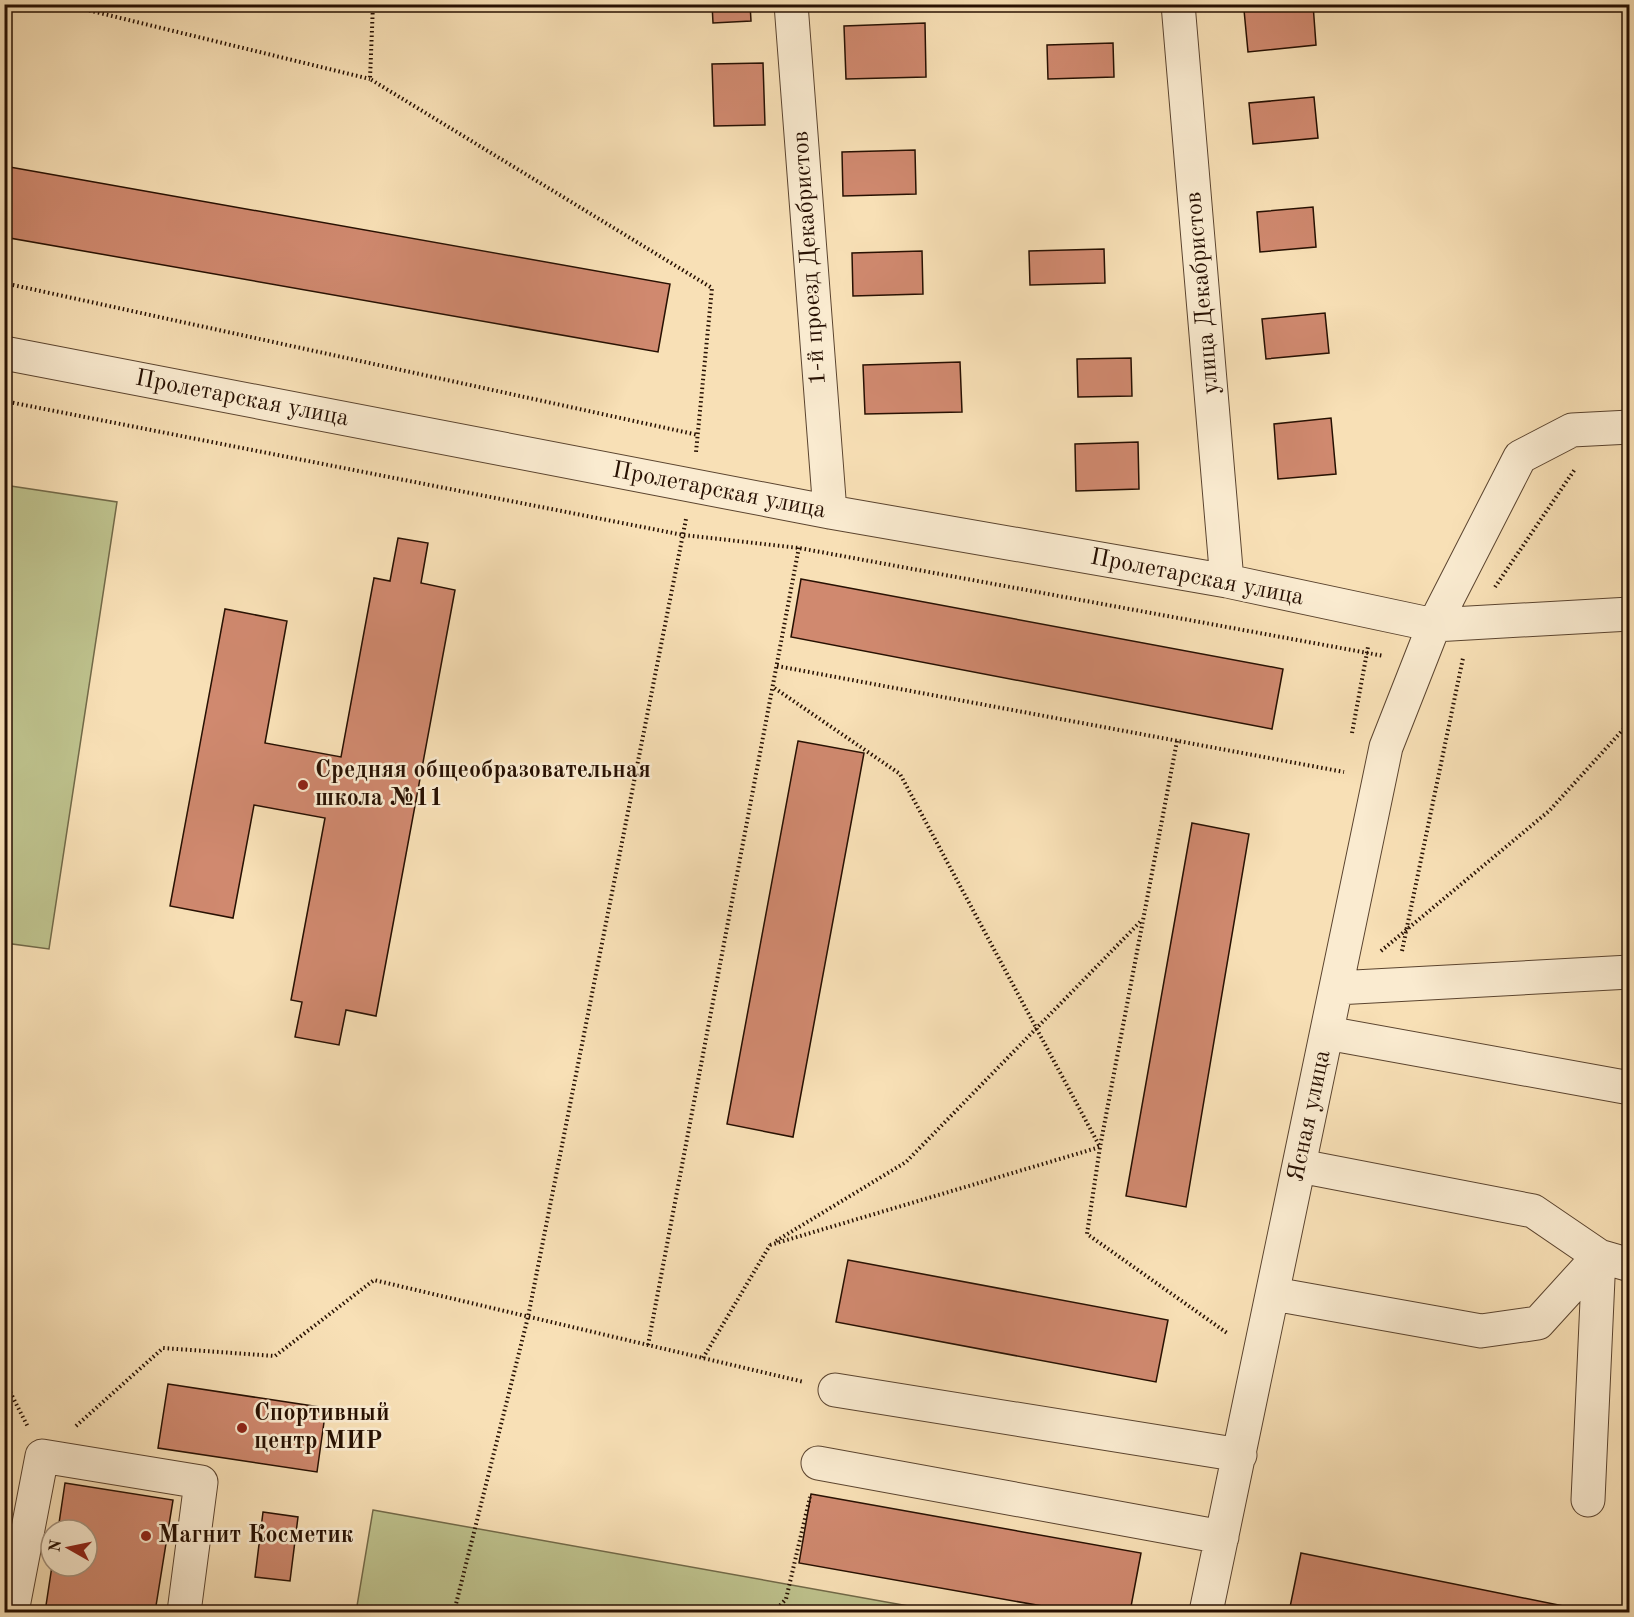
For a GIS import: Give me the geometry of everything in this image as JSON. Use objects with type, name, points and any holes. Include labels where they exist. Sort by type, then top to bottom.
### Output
[{"type":"street","name":"1-й проезд Декабристов","points":[[791,4],[818,510]]},
{"type":"street","name":"улица Декабристов","points":[[1178,4],[1227,581]]},
{"type":"street","name":"Пролетарская улица","points":[[4,353],[818,510],[1227,581],[1434,625],[1629,615]]},
{"type":"street","name":"Ясная улица","points":[[1206,1612],[1386,747],[1434,625],[1520,457],[1572,430],[1629,428]]},
{"type":"street","points":[[1336,988],[1629,972]]},
{"type":"street","points":[[1595,973],[1629,993]]},
{"type":"street","points":[[1327,1033],[1629,1088]]},
{"type":"street","points":[[1300,1166],[1533,1211],[1599,1256],[1629,1266]]},
{"type":"street","points":[[1274,1294],[1481,1331],[1538,1323],[1599,1256]]},
{"type":"street","points":[[1588,1500],[1599,1256]]},
{"type":"street","points":[[835,1390],[1240,1455]]},
{"type":"street","points":[[12,1612],[42,1456],[201,1482],[184,1612]]},
{"type":"street","points":[[818,1462],[1222,1537]]},
{"type":"path","points":[[63,4],[370,79],[712,288],[693,486],[528,1317],[454,1612]]},
{"type":"path","points":[[370,79],[373,4]]},
{"type":"path","points":[[4,283],[698,435]]},
{"type":"path","points":[[4,401],[683,535],[799,548],[1366,655],[1462,662]]},
{"type":"path","points":[[1395,984],[1470,623],[1581,461]]},
{"type":"path","points":[[648,1345],[799,548],[818,510]]},
{"type":"path","points":[[777,666],[1344,772]]},
{"type":"path","points":[[773,687],[900,774],[1100,1147]]},
{"type":"path","points":[[1336,988],[1549,811],[1629,722]]},
{"type":"path","points":[[1177,741],[1100,1147],[1087,1234],[1227,1333]]},
{"type":"path","points":[[703,1358],[770,1245],[906,1162],[1143,919]]},
{"type":"path","points":[[770,1245],[1100,1147]]},
{"type":"path","points":[[4,1380],[42,1456],[163,1348],[275,1356],[374,1280],[835,1390]]},
{"type":"path","points":[[774,1612],[786,1599],[818,1462]]},
{"type":"green space","points":[[4,485],[117,502],[49,949],[5,943]]},
{"type":"green space","points":[[373,1510],[942,1612],[356,1612]]},
{"type":"building","points":[[712,4],[750,4],[751,21],[713,23]]},
{"type":"building","points":[[1313,4],[1316,45],[1248,52],[1244,10]]},
{"type":"building","points":[[925,23],[926,77],[846,79],[844,26]]},
{"type":"building","points":[[1113,43],[1114,77],[1048,79],[1047,45]]},
{"type":"building","points":[[763,63],[765,125],[714,126],[712,64]]},
{"type":"building","points":[[1314,97],[1318,138],[1253,144],[1249,103]]},
{"type":"building","points":[[915,150],[916,194],[843,196],[842,152]]},
{"type":"building","points":[[4,166],[670,284],[658,352],[4,237]]},
{"type":"building","points":[[1313,207],[1316,247],[1260,252],[1257,212]]},
{"type":"building","points":[[1104,249],[1105,283],[1030,285],[1029,251]]},
{"type":"building","points":[[922,251],[923,294],[853,296],[852,253]]},
{"type":"building","points":[[1325,313],[1329,353],[1266,359],[1262,319]]},
{"type":"building","points":[[1131,358],[1132,396],[1078,397],[1077,359]]},
{"type":"building","points":[[960,362],[962,412],[865,414],[863,365]]},
{"type":"building","points":[[1331,418],[1336,474],[1278,479],[1274,424]]},
{"type":"building","points":[[1138,442],[1139,489],[1076,491],[1075,444]]},
{"type":"building","points":[[398,538],[428,543],[421,583],[455,590],[376,1016],[346,1010],[339,1045],[295,1037],[302,1002],[291,1000],[325,818],[254,805],[233,918],[170,906],[225,609],[287,621],[265,743],[341,757],[374,578],[390,581]]},
{"type":"building","points":[[801,579],[1283,669],[1272,729],[791,637]]},
{"type":"building","points":[[798,741],[864,753],[793,1137],[727,1124]]},
{"type":"building","points":[[1192,823],[1249,834],[1186,1207],[1126,1196]]},
{"type":"building","points":[[848,1260],[1168,1320],[1156,1382],[836,1322]]},
{"type":"building","name":"Спортивный центр МИР","points":[[168,1384],[326,1408],[317,1472],[158,1448]]},
{"type":"building","points":[[65,1483],[173,1500],[155,1612],[45,1612],[50,1578],[99,1578],[99,1518],[60,1518]]},
{"type":"building","points":[[811,1494],[1141,1553],[1130,1612],[1076,1612],[799,1563]]},
{"type":"building","points":[[263,1512],[298,1517],[290,1581],[255,1577]]},
{"type":"building","points":[[1301,1553],[1593,1612],[1289,1612]]},
{"type":"place","name":"Средняя общеобразовательная школа №11","points":[[303,785]]},
{"type":"place","name":"Спортивный центр МИР","points":[[242,1428]]},
{"type":"place","name":"Магнит Косметик","points":[[146,1536]]}]
